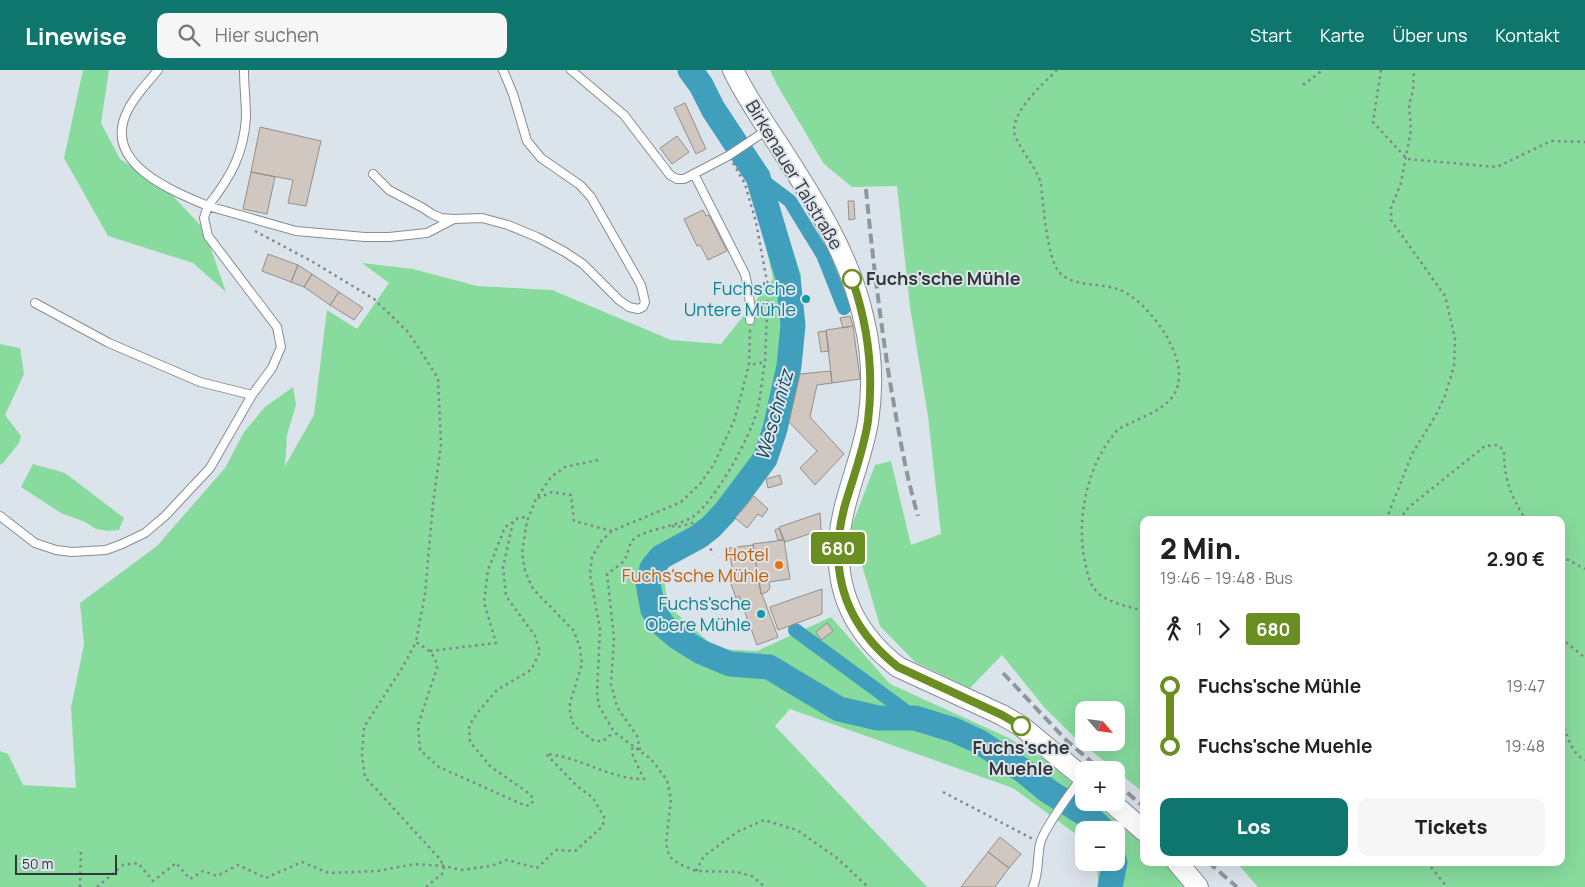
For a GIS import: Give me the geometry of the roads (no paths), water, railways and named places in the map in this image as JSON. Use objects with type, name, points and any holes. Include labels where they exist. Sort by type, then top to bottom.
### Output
[{"type":"main road","name":"Birkenauer Talstraße","points":[[733,70],[744,94],[802,182],[835,238],[858,298],[866,330],[871,377],[868,423],[838,536],[840,580],[851,612],[870,641],[885,657],[898,667],[1022,726],[1075,776]]},
{"type":"main road","points":[[1121,811],[1140,827]]},
{"type":"main road","points":[[1180,866],[1198,887]]},
{"type":"lane","points":[[158,70],[137,96],[126,114],[122,128],[123,143],[134,162],[152,178],[179,194],[208,206],[296,231],[366,237],[427,233],[454,219]]},
{"type":"lane","points":[[0,516],[35,543],[56,550],[72,552],[106,550],[135,539],[146,533],[165,516],[210,468],[252,395],[272,368],[280,347],[277,327],[208,236],[204,218],[208,206],[232,172],[242,143],[246,117],[244,70]]},
{"type":"lane","points":[[373,174],[389,190],[441,218],[482,218],[508,225],[536,237],[583,264],[619,300],[629,307],[638,309],[643,307],[645,302],[641,285],[591,197],[580,185],[541,158],[527,141],[513,94],[503,70]]},
{"type":"lane","points":[[571,70],[624,115],[673,178],[681,180],[694,174],[728,156],[768,129]]},
{"type":"lane","points":[[694,174],[745,274],[751,304],[750,320]]},
{"type":"lane","points":[[35,303],[109,343],[200,382],[252,395]]},
{"type":"lane","points":[[1033,887],[1037,877],[1040,842],[1075,788]]},
{"type":"waterway","name":"Weschnitz","points":[[690,70],[701,85],[713,109],[758,177],[788,278],[793,325],[789,366],[775,429],[765,459],[726,511],[711,527],[698,537],[661,557],[652,568],[648,583],[653,610],[663,625],[677,637],[701,652],[730,664],[769,667],[839,709],[878,718],[915,718],[954,730],[978,741],[1093,821]]},
{"type":"waterway","name":"Weschnitz","points":[[699,70],[701,85]]},
{"type":"waterway","points":[[758,177],[790,201],[823,255],[844,308]]},
{"type":"waterway","points":[[795,630],[915,718]]},
{"type":"waterway","name":"Weschnitz","points":[[1110,887],[1113,871]]},
{"type":"railway","points":[[866,189],[876,286],[890,382],[899,433],[918,516]]},
{"type":"railway","points":[[1003,673],[1066,740],[1090,761]]},
{"type":"railway","points":[[1125,791],[1140,804]]},
{"type":"railway","points":[[1213,866],[1237,887]]},
{"type":"place","name":"Fuchs'sche Mühle","points":[[852,279]]},
{"type":"place","name":"Fuchs'che Untere Mühle","points":[[806,299]]},
{"type":"place","name":"Hotel Fuchs'sche Mühle","points":[[779,565]]},
{"type":"place","name":"Fuchs'sche Obere Mühle","points":[[761,614]]},
{"type":"place","name":"Fuchs'sche Muehle","points":[[1021,726]]}]
